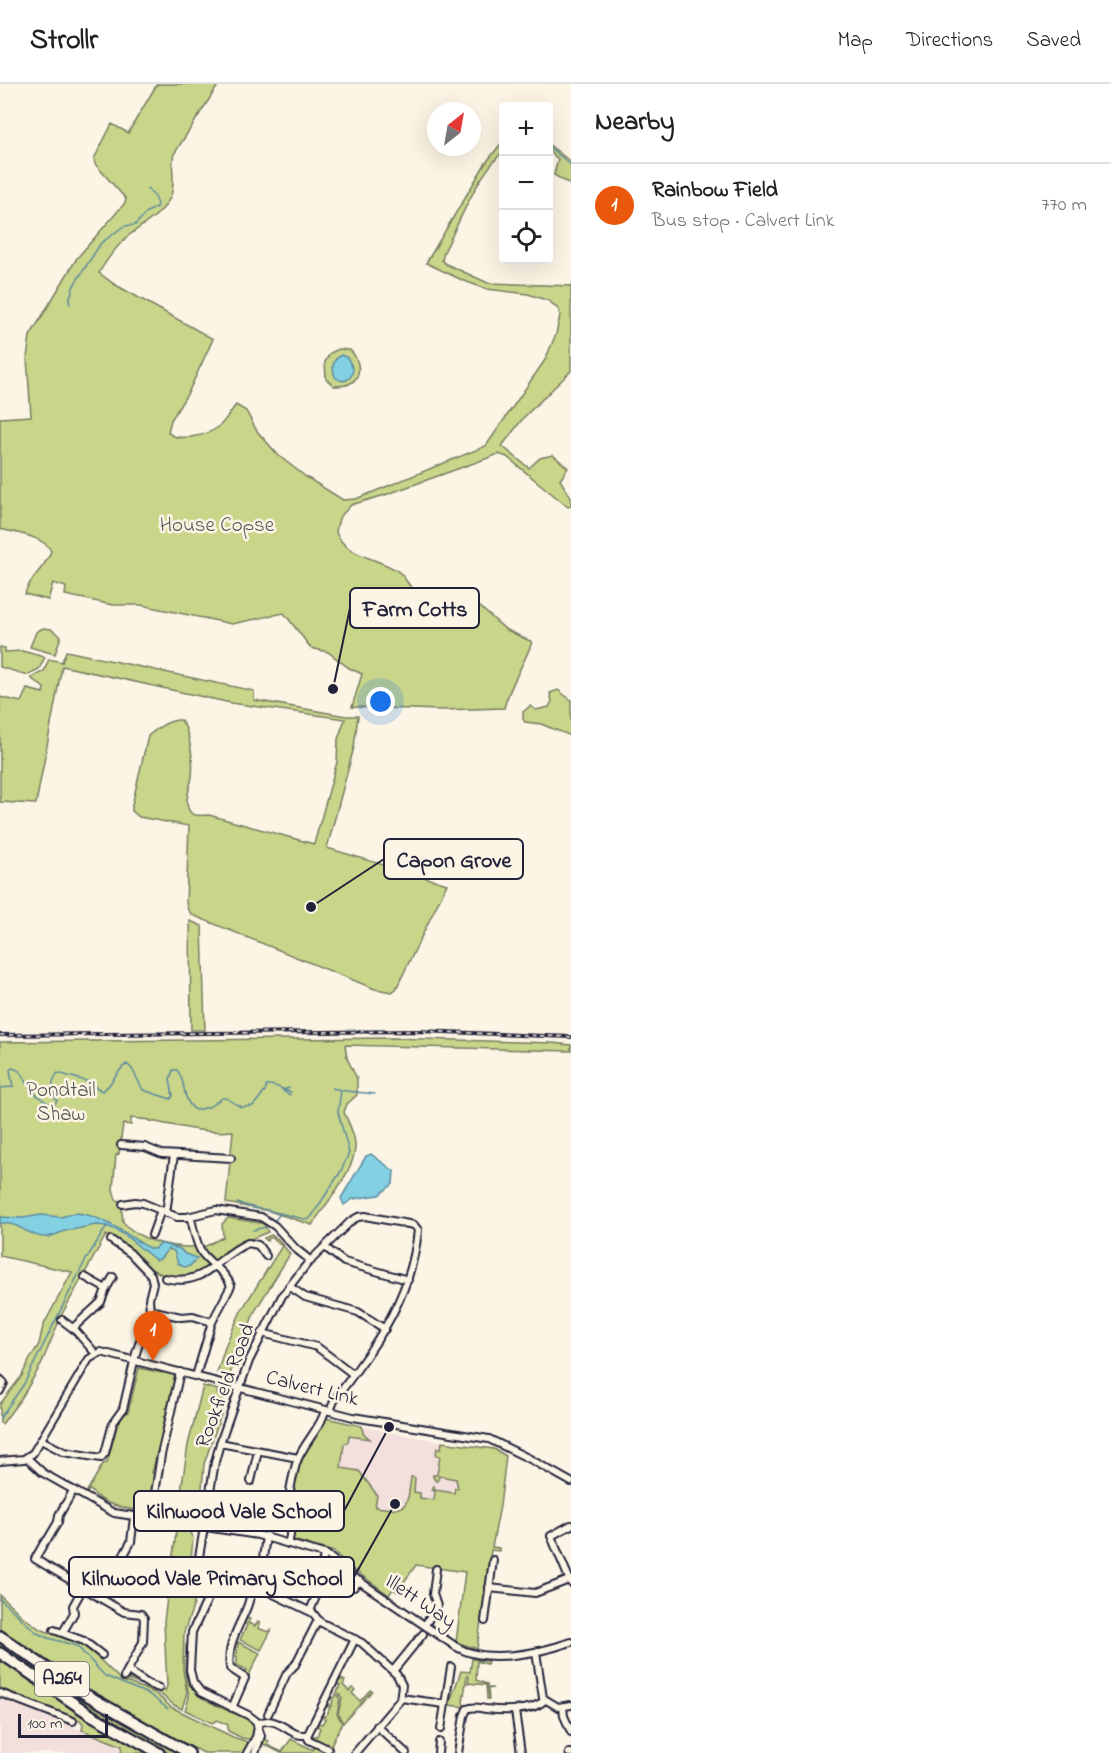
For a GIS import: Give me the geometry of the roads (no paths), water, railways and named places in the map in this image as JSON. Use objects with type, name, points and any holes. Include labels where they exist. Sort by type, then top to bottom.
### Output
[{"type":"highway","name":"A264","points":[[0,1636],[86,1694],[189,1753]]},
{"type":"highway","name":"A264","points":[[0,1653],[91,1715],[159,1753]]},
{"type":"street","points":[[121,1145],[146,1147],[160,1154],[231,1158]]},
{"type":"street","points":[[152,1235],[164,1211],[174,1155]]},
{"type":"street","points":[[123,1204],[140,1202],[177,1217],[216,1210],[261,1217],[275,1226],[296,1249],[311,1261]]},
{"type":"street","points":[[190,1216],[197,1245],[231,1286],[212,1322],[196,1376]]},
{"type":"street","name":"Rookfield Road","points":[[210,1587],[198,1563],[219,1443],[249,1361],[289,1286],[351,1221],[360,1217],[412,1224],[417,1227],[417,1241],[408,1280]]},
{"type":"street","points":[[41,1440],[64,1452],[97,1458],[104,1456],[112,1423],[123,1409],[144,1324],[150,1310],[149,1299],[153,1283],[151,1275],[130,1253],[111,1240]]},
{"type":"street","points":[[165,1278],[192,1279],[204,1275],[248,1243],[258,1245],[266,1256]]},
{"type":"street","points":[[288,1544],[292,1531],[290,1493],[298,1458],[307,1440],[385,1329],[408,1280],[341,1261],[326,1248]]},
{"type":"street","points":[[86,1277],[106,1289]]},
{"type":"street","points":[[73,1328],[99,1303],[112,1277]]},
{"type":"street","points":[[289,1286],[305,1297],[358,1312],[385,1329]]},
{"type":"street","points":[[150,1310],[181,1317],[193,1316],[212,1322]]},
{"type":"street","points":[[0,1461],[27,1458],[33,1453],[89,1359],[96,1354],[73,1328],[62,1320]]},
{"type":"street","points":[[262,1333],[317,1347],[353,1374]]},
{"type":"street","name":"Calvert Link","points":[[96,1354],[104,1352],[364,1419],[485,1438],[497,1442],[571,1482]]},
{"type":"street","points":[[150,1519],[161,1455],[180,1372]]},
{"type":"street","points":[[0,1379],[4,1382],[0,1391]]},
{"type":"street","points":[[219,1443],[298,1458]]},
{"type":"street","points":[[251,1481],[258,1451]]},
{"type":"street","name":"Illett Way","points":[[27,1458],[41,1471],[112,1512],[266,1536],[324,1554],[458,1648],[470,1653],[505,1655],[536,1652],[571,1642]]},
{"type":"street","points":[[73,1491],[59,1515],[58,1522],[35,1559],[122,1611],[141,1614],[144,1618],[143,1642],[126,1674],[159,1688]]},
{"type":"street","points":[[100,1598],[131,1542],[135,1517]]},
{"type":"street","points":[[489,1588],[535,1593],[570,1582],[550,1535],[571,1525]]},
{"type":"street","points":[[232,1708],[245,1678],[230,1668],[230,1644],[255,1587],[266,1536]]},
{"type":"street","points":[[310,1611],[316,1598],[324,1554]]},
{"type":"street","points":[[485,1621],[493,1560]]},
{"type":"street","points":[[425,1625],[437,1606],[433,1595],[436,1569]]},
{"type":"street","points":[[319,1580],[353,1587],[360,1581]]},
{"type":"street","points":[[255,1753],[261,1736],[250,1716],[201,1692],[195,1686],[190,1674],[191,1637],[210,1596],[210,1587],[233,1584],[255,1587],[310,1611],[318,1620],[366,1646],[393,1671],[402,1683],[401,1698],[355,1753]]},
{"type":"street","points":[[63,1632],[74,1613],[73,1606],[83,1588]]},
{"type":"street","points":[[268,1714],[287,1673],[295,1665],[318,1620]]},
{"type":"street","points":[[54,1630],[87,1642],[102,1655]]},
{"type":"street","points":[[393,1671],[423,1634]]},
{"type":"street","points":[[306,1736],[355,1639]]},
{"type":"street","points":[[536,1652],[541,1693],[545,1700],[563,1707],[571,1705]]},
{"type":"street","points":[[441,1729],[452,1667]]},
{"type":"street","points":[[0,1693],[73,1721]]},
{"type":"street","points":[[401,1698],[444,1704]]},
{"type":"street","points":[[458,1753],[467,1709],[472,1707],[515,1711],[536,1707],[545,1700]]},
{"type":"street","points":[[563,1707],[571,1732]]},
{"type":"street","points":[[515,1711],[520,1753]]},
{"type":"street","points":[[247,1753],[255,1742],[257,1726],[265,1720],[270,1720],[299,1735],[306,1736],[309,1740],[328,1749]]},
{"type":"street","points":[[377,1726],[406,1753]]},
{"type":"street","points":[[438,1753],[439,1742]]},
{"type":"water","points":[[341,355],[348,358],[353,369],[350,378],[345,380],[336,378],[333,371],[334,362]]},
{"type":"water","points":[[371,1154],[394,1171],[393,1184],[379,1195],[353,1199],[344,1205],[341,1198],[366,1156]]},
{"type":"water","points":[[75,1213],[104,1221],[149,1248],[154,1249],[163,1244],[180,1249],[185,1254],[197,1258],[190,1266],[184,1267],[178,1263],[174,1251],[168,1249],[160,1259],[156,1260],[121,1233],[105,1226],[90,1226],[43,1237],[12,1224],[0,1223],[0,1217],[23,1218],[41,1215],[61,1217]]},
{"type":"waterway","points":[[553,150],[571,165]]},
{"type":"waterway","points":[[70,304],[69,300],[74,285],[101,243],[124,226],[135,225],[147,212],[157,207],[156,198],[147,188]]},
{"type":"waterway","points":[[0,1088],[13,1087],[10,1070],[16,1069],[22,1073],[32,1091],[53,1106],[57,1101],[53,1084],[58,1073],[86,1081],[102,1091],[127,1064],[143,1090],[171,1099],[173,1096],[170,1079],[173,1070],[177,1070],[188,1102],[196,1110],[209,1107],[222,1098],[241,1107],[253,1106],[267,1085],[291,1092]]},
{"type":"waterway","points":[[283,1090],[289,1088]]},
{"type":"waterway","points":[[332,1088],[375,1094]]},
{"type":"waterway","points":[[263,1209],[308,1220],[312,1216],[341,1171],[349,1153],[338,1112],[341,1090]]},
{"type":"waterway","points":[[283,1091],[290,1095]]},
{"type":"waterway","points":[[237,1203],[260,1209]]},
{"type":"waterway","points":[[275,1220],[280,1214]]},
{"type":"waterway","points":[[0,1418],[24,1384],[85,1261],[107,1226]]},
{"type":"waterway","points":[[253,1230],[266,1227]]},
{"type":"waterway","points":[[0,1599],[37,1633],[77,1646],[105,1676],[150,1695],[168,1709]]},
{"type":"railway","points":[[0,1035],[419,1031],[571,1037]]},
{"type":"place","name":"Farm Cotts","points":[[333,689]]},
{"type":"place","name":"Capon Grove","points":[[311,907]]},
{"type":"place","name":"Rainbow Field","points":[[153,1361]]},
{"type":"place","name":"Kilnwood Vale School","points":[[389,1427]]},
{"type":"place","name":"Kilnwood Vale Primary School","points":[[395,1504]]},
{"type":"park label","name":"House Copse","points":[[217,526]]},
{"type":"park label","name":"Pondtail Shaw","points":[[61,1103]]}]
